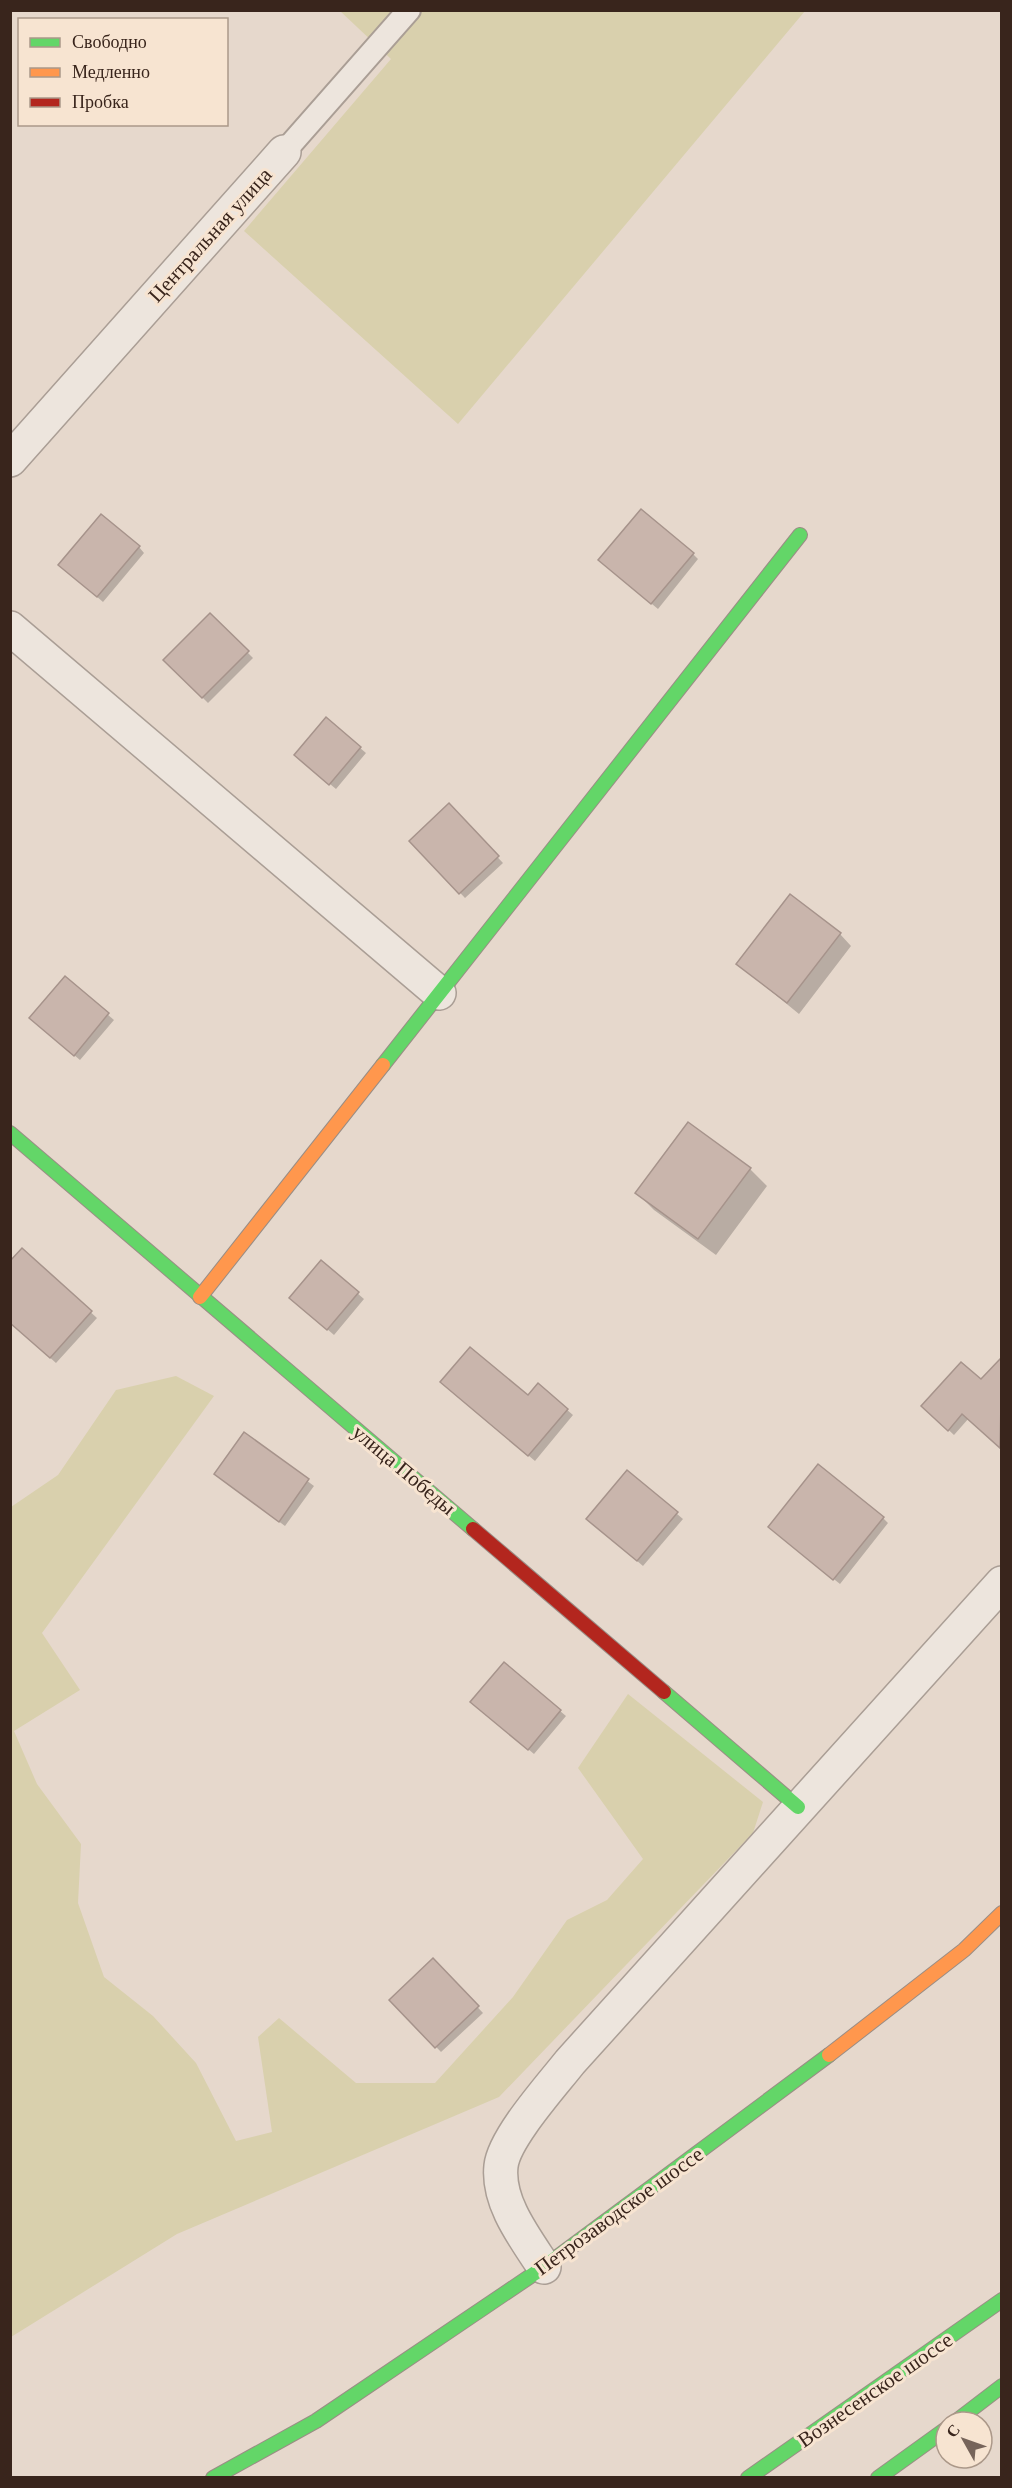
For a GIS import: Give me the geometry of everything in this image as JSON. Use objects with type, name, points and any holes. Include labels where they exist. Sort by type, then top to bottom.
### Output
[{"type":"street","name":"Центральная улица","points":[[10,460],[284,152]]},
{"type":"street","points":[[200,1297],[800,535]]},
{"type":"street","points":[[10,628],[439,993]]},
{"type":"street","name":"улица Победы","points":[[10,1133],[798,1807]]},
{"type":"street","points":[[543,2267],[519,2230],[503,2192],[501,2165],[513,2137],[570,2062],[1002,1583]]},
{"type":"street","name":"Петрозаводское шоссе","points":[[213,2478],[316,2421],[543,2267],[780,2093],[964,1950],[1002,1913]]},
{"type":"street","name":"Вознесенское шоссе","points":[[748,2478],[854,2406],[1002,2300]]},
{"type":"street","points":[[971,2410],[1002,2386]]},
{"type":"street","points":[[878,2478],[934,2437]]},
{"type":"lane","name":"Центральная улица","points":[[284,152],[409,10]]},
{"type":"shaded area","points":[[340,11],[805,11],[458,424],[244,231],[391,59]]},
{"type":"shaded area","points":[[176,1376],[214,1396],[42,1633],[80,1690],[14,1731],[37,1784],[81,1844],[78,1903],[104,1977],[153,2016],[196,2063],[236,2141],[272,2132],[258,2037],[279,2018],[356,2083],[435,2083],[513,1997],[567,1920],[607,1900],[643,1859],[578,1768],[628,1694],[763,1802],[753,1833],[499,2097],[177,2234],[11,2337],[11,1507],[58,1475],[116,1390]]},
{"type":"building","points":[[641,509],[694,553],[651,604],[598,560]]},
{"type":"building","points":[[101,514],[140,546],[97,597],[58,565]]},
{"type":"building","points":[[210,613],[249,651],[202,698],[163,660]]},
{"type":"building","points":[[326,717],[361,747],[329,785],[294,755]]},
{"type":"building","points":[[449,803],[499,856],[459,894],[409,841]]},
{"type":"building","points":[[790,894],[841,933],[787,1003],[736,964]]},
{"type":"building","points":[[65,976],[109,1013],[74,1056],[29,1018]]},
{"type":"building","points":[[688,1122],[751,1168],[698,1239],[635,1193]]},
{"type":"building","points":[[22,1248],[92,1311],[50,1358],[10,1323],[10,1261]]},
{"type":"building","points":[[321,1260],[359,1292],[327,1330],[289,1298]]},
{"type":"building","points":[[470,1347],[528,1395],[538,1383],[568,1409],[528,1456],[440,1382]]},
{"type":"building","points":[[1002,1357],[1000,1448],[962,1414],[948,1431],[921,1406],[961,1362],[981,1379]]},
{"type":"building","points":[[244,1432],[309,1479],[279,1522],[214,1474]]},
{"type":"building","points":[[818,1464],[884,1517],[833,1580],[768,1527]]},
{"type":"building","points":[[627,1470],[678,1512],[637,1561],[586,1519]]},
{"type":"building","points":[[504,1662],[561,1710],[528,1750],[470,1702]]},
{"type":"building","points":[[433,1958],[479,2006],[435,2048],[389,2000]]},
{"type":"traffic: fast","points":[[383,1065],[800,535]]},
{"type":"traffic: fast","points":[[10,1133],[473,1529]]},
{"type":"traffic: fast","points":[[664,1692],[798,1807]]},
{"type":"traffic: fast","points":[[213,2478],[316,2421],[544,2267],[829,2055]]},
{"type":"traffic: fast","points":[[748,2478],[1002,2300]]},
{"type":"traffic: fast","points":[[971,2410],[1002,2386]]},
{"type":"traffic: fast","points":[[878,2478],[934,2438]]},
{"type":"traffic: slow","points":[[200,1297],[383,1065]]},
{"type":"traffic: slow","points":[[829,2055],[964,1950],[1002,1913]]},
{"type":"traffic: jam","points":[[473,1529],[664,1692]]}]
